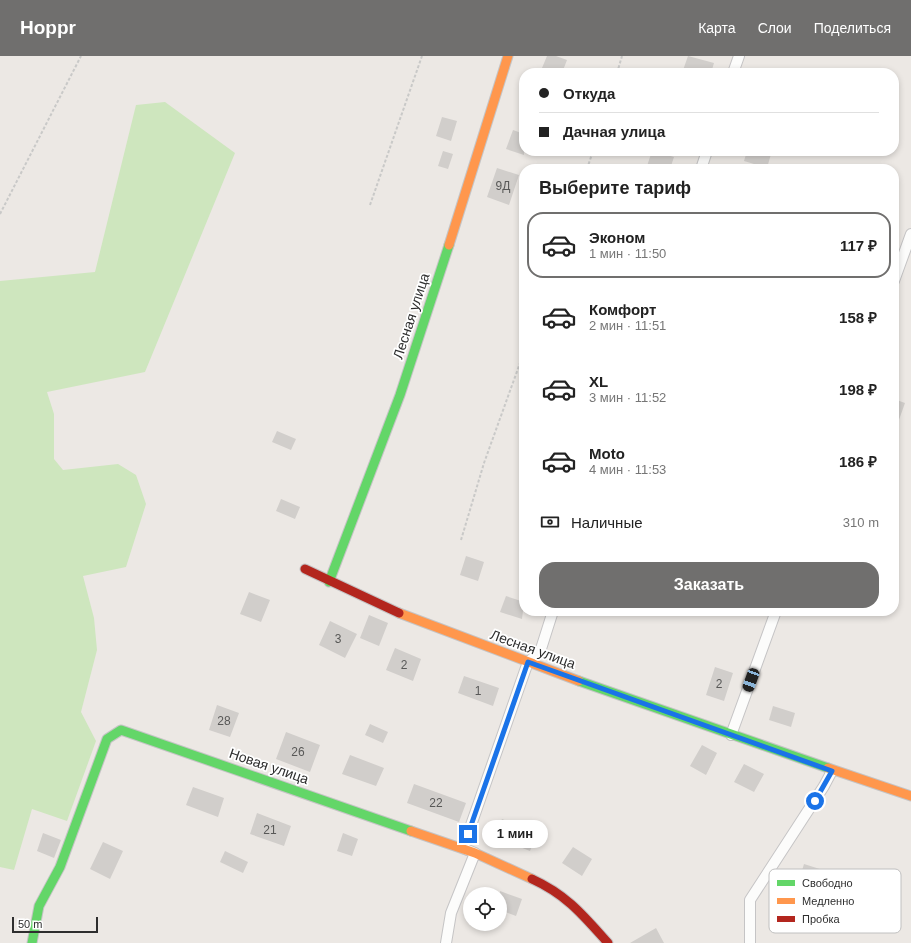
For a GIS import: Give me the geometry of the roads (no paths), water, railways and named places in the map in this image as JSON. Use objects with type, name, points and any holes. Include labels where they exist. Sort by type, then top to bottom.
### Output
[{"type":"street","name":"Лесная улица","points":[[329,582],[400,394],[465,196],[508,56]]},
{"type":"street","points":[[735,68],[739,56]]},
{"type":"street","points":[[899,267],[911,234]]},
{"type":"street","name":"Лесная улица","points":[[305,569],[329,582],[440,630],[832,771],[911,796]]},
{"type":"street","points":[[551,616],[540,652],[528,662],[463,848],[475,852],[545,885],[573,904],[608,943]]},
{"type":"street","points":[[731,735],[774,616]]},
{"type":"street","name":"Новая улица","points":[[32,943],[39,906],[60,867],[107,739],[121,730],[463,848]]},
{"type":"street","points":[[770,869],[824,786],[832,771]]},
{"type":"street","points":[[446,943],[451,913],[475,852]]},
{"type":"street","points":[[750,943],[750,900],[769,871]]}]
